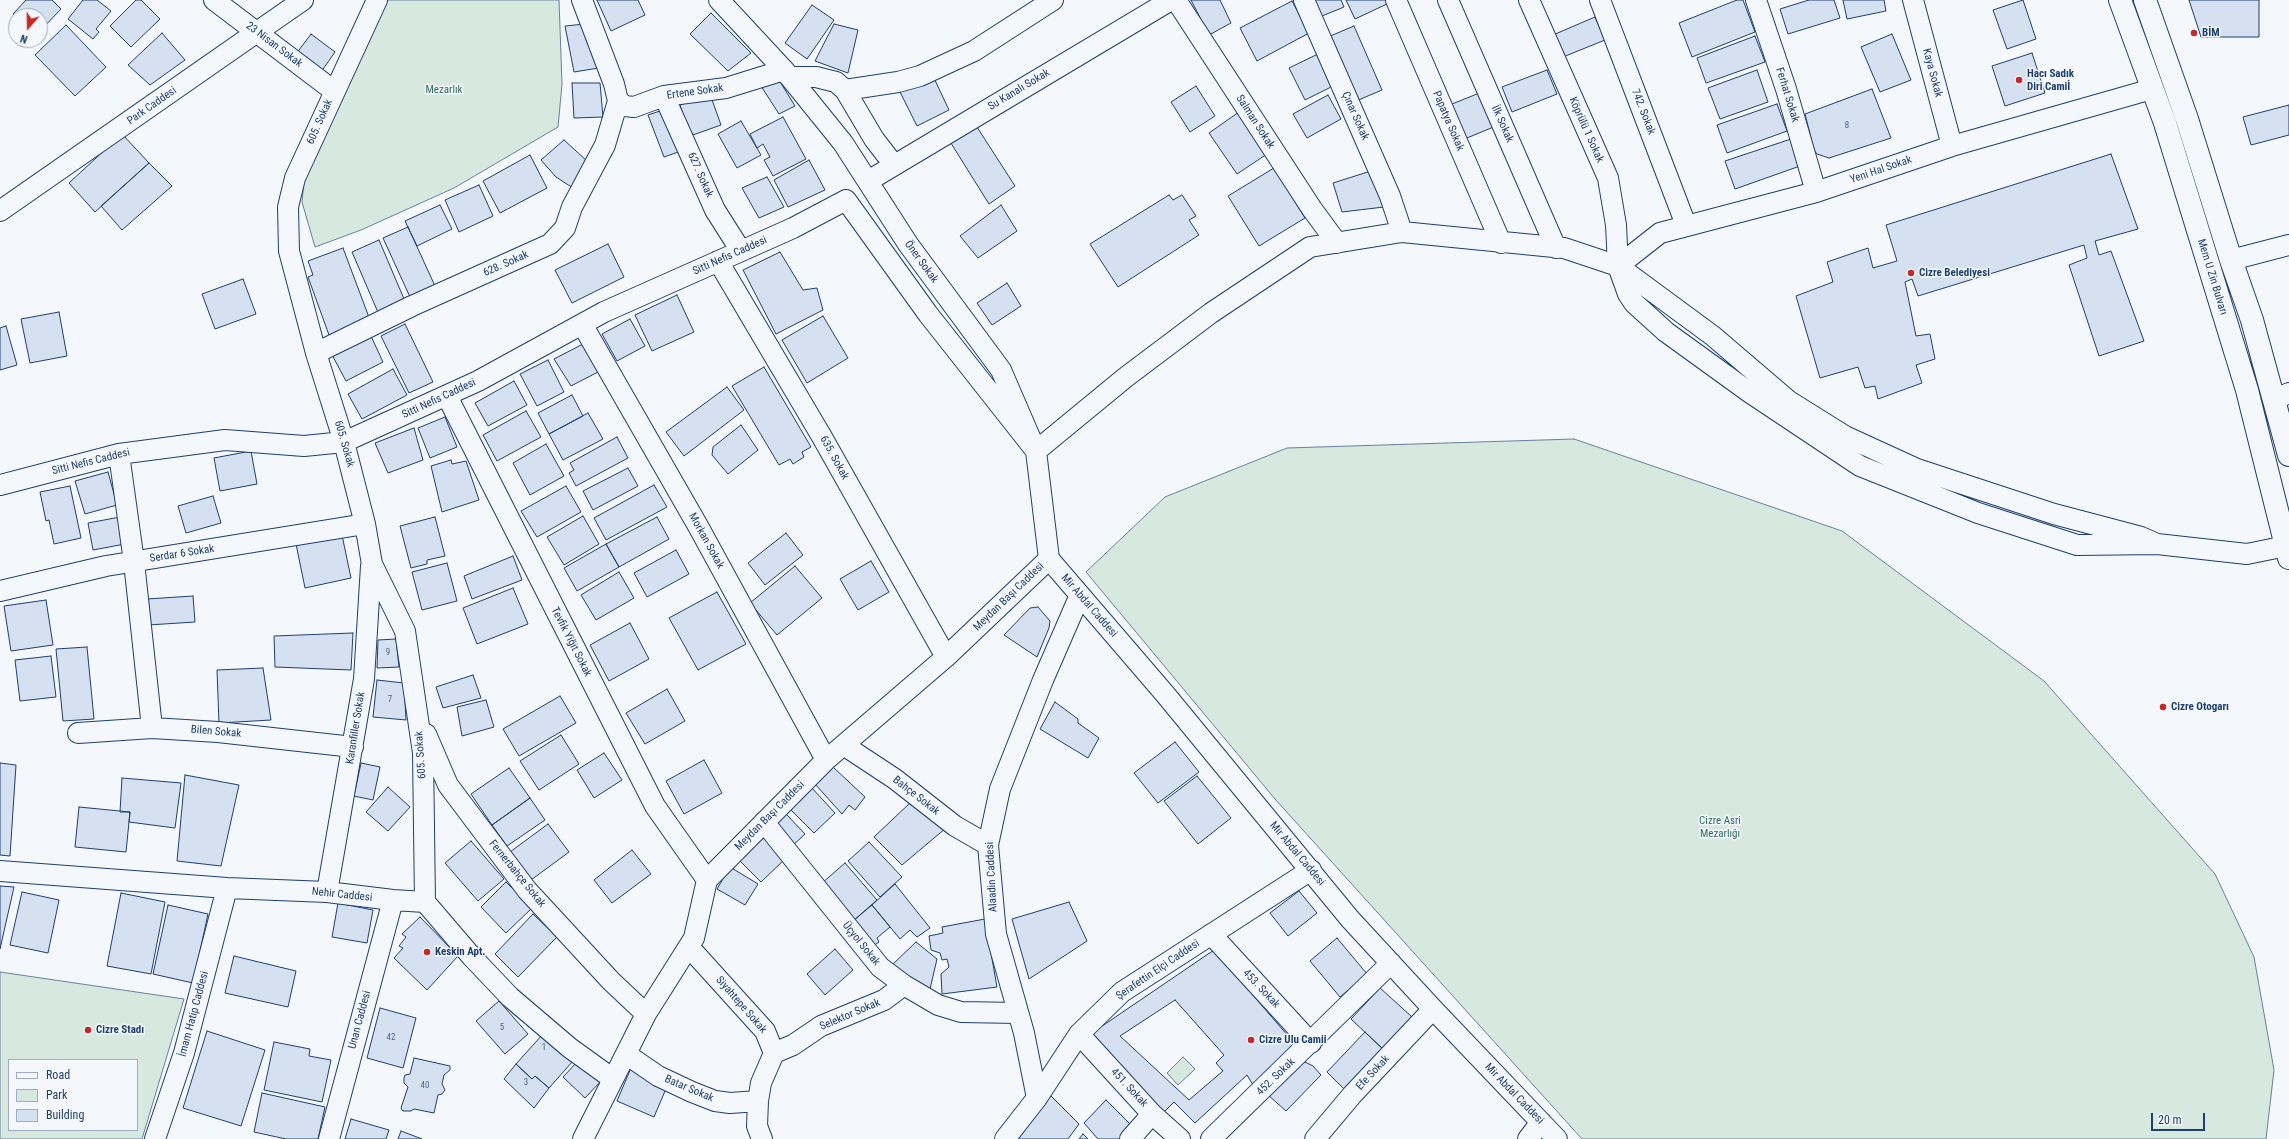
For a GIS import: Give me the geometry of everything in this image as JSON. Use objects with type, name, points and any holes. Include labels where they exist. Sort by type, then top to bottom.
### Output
[{"type":"main road","name":"Mem U Zin Bulvarı","points":[[2120,0],[2152,89],[2247,390],[2288,552]]},
{"type":"main road","name":"Mem U Zin Bulvarı","points":[[2145,0],[2187,119],[2231,260],[2252,320],[2282,396],[2289,455]]},
{"type":"street","name":"23 Nisan Sokak","points":[[214,0],[334,91]]},
{"type":"street","name":"Park Caddesi","points":[[0,211],[303,0]]},
{"type":"street","name":"605. Sokak","points":[[377,0],[295,178],[288,207],[289,252],[316,353],[344,442],[365,524],[372,564],[405,631],[423,753],[425,902]]},
{"type":"street","name":"Öner Sokak","points":[[719,0],[787,74],[843,143],[908,244],[1002,370],[1036,451],[1049,559]]},
{"type":"street","points":[[894,165],[874,139],[845,90],[898,82],[920,76],[974,51],[1053,0]]},
{"type":"street","name":"Su Kanalı Sokak","points":[[868,181],[1171,0]]},
{"type":"street","name":"Salman Sokak","points":[[1176,0],[1312,209],[1337,243]]},
{"type":"street","name":"Çınar Sokak","points":[[1304,0],[1390,196],[1402,232]]},
{"type":"street","name":"Papatya Sokak","points":[[1396,0],[1501,243]]},
{"type":"street","name":"İlk Sokak","points":[[1448,0],[1556,248]]},
{"type":"street","name":"Köprülü 1 Sokak","points":[[1529,0],[1608,178],[1616,225],[1618,266]]},
{"type":"street","name":"742. Sokak","points":[[1600,0],[1686,225]]},
{"type":"street","name":"Ferhat Sokak","points":[[1756,0],[1786,89],[1816,192]]},
{"type":"street","name":"Kaya Sokak","points":[[1912,0],[1952,146]]},
{"type":"street","points":[[581,2],[614,84],[618,101]]},
{"type":"street","name":"Ertene Sokak","points":[[618,101],[624,106],[634,107],[664,96],[726,88],[787,74],[836,82],[845,90]]},
{"type":"street","name":"Yeni Hal Sokak","points":[[1618,266],[1660,233],[1816,192],[1952,146],[2152,89]]},
{"type":"street","name":"627. Sokak","points":[[664,96],[715,210],[742,251]]},
{"type":"street","name":"628. Sokak","points":[[316,353],[412,306],[550,244],[565,228],[572,207],[605,145],[618,101]]},
{"type":"street","name":"Sitti Nefis Caddesi","points":[[0,485],[119,454],[225,440],[304,446],[344,442],[447,396],[604,312],[793,228],[846,200],[928,314],[1036,451]]},
{"type":"street","points":[[1036,451],[1126,377],[1211,313],[1310,248],[1402,232],[1501,243],[1564,248],[1618,266],[1713,336],[1789,401],[1845,436],[1917,469],[2054,514],[2141,537],[2157,544],[2247,554],[2288,552]]},
{"type":"street","points":[[2231,260],[2289,245]]},
{"type":"street","name":"635. Sokak","points":[[718,261],[822,437],[946,657]]},
{"type":"street","name":"Morkan Sokak","points":[[582,324],[698,526],[826,760]]},
{"type":"street","name":"Tevfik Yiğit Sokak","points":[[447,396],[655,806],[707,880]]},
{"type":"street","points":[[119,454],[134,562],[152,728]]},
{"type":"street","name":"Serdar 6 Sokak","points":[[0,591],[106,566],[365,524]]},
{"type":"street","name":"Meydan Başı Caddesi","points":[[707,880],[826,760],[845,746],[946,657],[1049,559]]},
{"type":"street","name":"Mir Abdal Caddesi","points":[[1049,559],[1310,870],[1391,963],[1557,1139]]},
{"type":"street","name":"Karanfiller Sokak","points":[[327,892],[364,679],[372,564]]},
{"type":"street","name":"Alaadin Caddesi","points":[[1038,1098],[1018,1013],[996,934],[988,845],[1000,789],[1043,680],[1080,595]]},
{"type":"street","name":"Fernerbahçe Sokak","points":[[417,714],[448,785],[527,890],[611,981],[646,1014]]},
{"type":"street","name":"Bilen Sokak","points":[[78,733],[152,728],[218,732],[353,747]]},
{"type":"street","name":"Bahçe Sokak","points":[[845,746],[894,779],[955,826],[988,845]]},
{"type":"street","name":"Üçyol Sokak","points":[[764,822],[880,967],[904,985],[938,1005],[961,1012],[1018,1013]]},
{"type":"street","name":"Şerafettin Elçi Caddesi","points":[[1005,1139],[1038,1098],[1079,1034],[1122,992],[1310,870]]},
{"type":"street","name":"Nehir Caddesi","points":[[0,871],[227,888],[327,892],[393,900],[425,902]]},
{"type":"street","points":[[583,1139],[646,1014],[694,938],[707,880]]},
{"type":"street","name":"İmam Hatip Caddesi","points":[[155,1139],[184,1053],[227,888]]},
{"type":"street","name":"Unan Caddesi","points":[[329,1139],[393,900]]},
{"type":"street","points":[[425,902],[510,997],[570,1048],[614,1078]]},
{"type":"street","name":"453. Sokak","points":[[1212,934],[1311,1043]]},
{"type":"street","name":"Siyahtepe Sokak","points":[[689,947],[765,1031],[774,1053]]},
{"type":"street","name":"452. Sokak","points":[[1211,1139],[1311,1043],[1391,963]]},
{"type":"street","name":"Selektor Sokak","points":[[774,1053],[793,1045],[821,1026],[884,1000],[904,985]]},
{"type":"street","name":"Efe Sokak","points":[[1315,1139],[1352,1095],[1433,1009]]},
{"type":"street","name":"451. Sokak","points":[[1079,1034],[1152,1114],[1180,1139]]},
{"type":"street","points":[[762,1139],[757,1126],[758,1101],[761,1083],[774,1053]]},
{"type":"street","name":"Batar Sokak","points":[[626,1054],[658,1076],[715,1101],[730,1103],[758,1101]]},
{"type":"street","points":[[1130,1139],[1152,1114]]},
{"type":"street","points":[[1528,1139],[1541,1122]]},
{"type":"green space","name":"Mezarlık","points":[[388,0],[559,0],[562,84],[558,127],[454,188],[361,230],[315,247],[302,202],[304,182],[380,13]]},
{"type":"green space","name":"Cizre Asri Mezarlığı","points":[[1574,439],[1842,531],[2044,681],[2215,874],[2254,957],[2274,1070],[2266,1139],[1582,1139],[1275,799],[1086,572],[1165,497],[1287,448]]},
{"type":"green space","name":"Cizre Stadı","points":[[0,972],[184,999],[142,1139],[0,1139]]},
{"type":"green space","points":[[1183,1057],[1195,1069],[1178,1085],[1167,1073]]},
{"type":"building","points":[[26,0],[52,0],[61,9],[48,23],[48,8],[19,8]]},
{"type":"building","points":[[83,0],[97,0],[111,11],[96,29],[99,32],[93,39],[68,19]]},
{"type":"building","points":[[136,0],[141,0],[160,19],[131,47],[110,26]]},
{"type":"building","points":[[597,0],[638,0],[645,15],[611,31]]},
{"type":"building","points":[[1191,0],[1220,0],[1231,23],[1209,35]]},
{"type":"building","points":[[1310,0],[1341,0],[1344,7],[1317,18]]},
{"type":"building","points":[[1346,0],[1387,0],[1389,3],[1355,19]]},
{"type":"building","points":[[1737,0],[1743,0],[1755,32],[1692,57],[1679,23]]},
{"type":"building","points":[[1809,0],[1834,0],[1840,18],[1788,34],[1780,9]]},
{"type":"building","points":[[1843,0],[1884,0],[1886,11],[1847,19]]},
{"type":"building","points":[[2023,0],[2036,39],[2007,49],[1993,10]]},
{"type":"building","points":[[2189,0],[2259,0],[2259,37],[2201,37]]},
{"type":"building","points":[[1292,1],[1309,33],[1257,61],[1240,28]]},
{"type":"building","points":[[812,5],[834,20],[807,59],[785,43]]},
{"type":"building","points":[[711,13],[751,53],[728,71],[690,34]]},
{"type":"building","points":[[1595,17],[1605,40],[1563,57],[1553,35]]},
{"type":"building","points":[[585,24],[605,67],[574,72],[565,26]]},
{"type":"building","points":[[834,24],[858,30],[848,73],[815,61]]},
{"type":"building","points":[[66,25],[106,67],[75,96],[35,55],[42,48],[48,48],[48,42]]},
{"type":"building","points":[[1354,26],[1382,90],[1356,101],[1328,37]]},
{"type":"building","points":[[162,33],[185,60],[150,85],[128,65]]},
{"type":"building","points":[[311,34],[335,52],[321,72],[296,54]]},
{"type":"building","points":[[1892,34],[1911,80],[1880,92],[1861,47]]},
{"type":"building","points":[[1755,36],[1765,62],[1706,83],[1697,58]]},
{"type":"building","name":"Hacı Sadık Diri Camiİ","points":[[2032,53],[2045,93],[2005,106],[1992,66]]},
{"type":"building","points":[[1318,54],[1333,86],[1305,100],[1289,68]]},
{"type":"building","points":[[1547,70],[1557,94],[1512,112],[1502,87]]},
{"type":"building","points":[[1757,70],[1768,102],[1720,119],[1708,88]]},
{"type":"building","points":[[933,76],[949,110],[917,126],[900,92]]},
{"type":"building","points":[[779,80],[795,106],[779,114],[761,86]]},
{"type":"building","points":[[572,83],[600,83],[603,117],[574,118]]},
{"type":"building","points":[[1196,86],[1215,116],[1190,132],[1171,102]]},
{"type":"building","points":[[1872,89],[1891,138],[1829,158],[1817,154],[1814,150],[1805,114]]},
{"type":"building","points":[[1482,92],[1496,126],[1462,140],[1447,106]]},
{"type":"building","points":[[710,94],[721,125],[690,136],[680,105]]},
{"type":"building","points":[[1328,95],[1341,119],[1307,138],[1293,114]]},
{"type":"building","points":[[1777,104],[1787,131],[1727,153],[1717,125]]},
{"type":"building","points":[[2289,105],[2289,135],[2251,145],[2243,117]]},
{"type":"building","points":[[666,109],[681,151],[664,157],[648,115]]},
{"type":"building","points":[[1239,112],[1267,154],[1237,174],[1209,133]]},
{"type":"building","points":[[783,117],[806,159],[773,176],[764,160],[770,157],[763,144],[757,148],[750,134]]},
{"type":"building","points":[[741,121],[761,155],[737,168],[718,134]]},
{"type":"building","points":[[975,124],[1015,186],[989,204],[949,140]]},
{"type":"building","points":[[122,134],[149,163],[95,212],[69,183]]},
{"type":"building","points":[[1791,139],[1800,166],[1735,189],[1725,161]]},
{"type":"building","points":[[564,140],[587,161],[573,188],[556,177],[541,160]]},
{"type":"building","name":"Cizre Belediyesi","points":[[2111,154],[2138,229],[2095,241],[2099,255],[2111,251],[2144,341],[2099,356],[2069,265],[2087,258],[2084,245],[1918,296],[1912,279],[1905,282],[1916,336],[1930,334],[1935,359],[1916,365],[1922,383],[1878,399],[1875,386],[1865,388],[1858,367],[1820,378],[1796,296],[1833,282],[1827,262],[1868,248],[1873,268],[1897,261],[1886,225]]},
{"type":"building","points":[[530,155],[547,188],[500,213],[483,181]]},
{"type":"building","points":[[809,160],[825,190],[788,207],[774,180]]},
{"type":"building","points":[[149,163],[172,186],[122,230],[101,206]]},
{"type":"building","points":[[1274,168],[1305,218],[1259,246],[1228,196]]},
{"type":"building","points":[[1374,170],[1384,207],[1342,212],[1333,183]]},
{"type":"building","points":[[767,177],[784,207],[759,218],[742,188]]},
{"type":"building","points":[[479,185],[493,216],[459,232],[445,200]]},
{"type":"building","points":[[1169,195],[1173,200],[1182,195],[1196,216],[1189,220],[1199,235],[1118,287],[1090,244]]},
{"type":"building","points":[[440,205],[452,229],[417,246],[405,221]]},
{"type":"building","points":[[1001,205],[1017,231],[978,258],[960,236]]},
{"type":"building","points":[[408,227],[435,286],[410,297],[383,238]]},
{"type":"building","points":[[379,240],[407,306],[380,317],[352,252]]},
{"type":"building","points":[[608,244],[624,277],[572,303],[555,270]]},
{"type":"building","points":[[343,248],[370,320],[329,335],[308,277],[313,275],[308,261]]},
{"type":"building","points":[[780,252],[803,290],[817,288],[823,310],[776,334],[743,270]]},
{"type":"building","points":[[243,279],[256,314],[215,329],[202,294]]},
{"type":"building","points":[[1007,283],[1021,306],[992,325],[977,303]]},
{"type":"building","points":[[677,295],[694,332],[652,351],[635,315]]},
{"type":"building","points":[[59,312],[67,356],[30,363],[21,319]]},
{"type":"building","points":[[823,316],[848,358],[807,383],[782,340]]},
{"type":"building","points":[[630,319],[645,346],[617,361],[602,334]]},
{"type":"building","points":[[405,324],[433,382],[409,393],[381,336]]},
{"type":"building","points":[[6,326],[17,365],[0,370],[0,328]]},
{"type":"building","points":[[370,334],[383,362],[346,381],[331,353]]},
{"type":"building","points":[[583,344],[598,372],[571,386],[554,359]]},
{"type":"building","points":[[548,360],[564,392],[537,406],[520,374]]},
{"type":"building","points":[[764,367],[811,447],[802,452],[804,457],[793,464],[790,459],[779,465],[732,386]]},
{"type":"building","points":[[393,369],[407,395],[362,419],[348,394]]},
{"type":"building","points":[[514,381],[527,405],[488,426],[475,403]]},
{"type":"building","points":[[727,387],[744,410],[684,456],[666,432]]},
{"type":"building","points":[[572,395],[583,416],[549,434],[538,413]]},
{"type":"building","points":[[526,411],[541,437],[497,461],[483,435]]},
{"type":"building","points":[[588,413],[603,439],[563,460],[549,434]]},
{"type":"building","points":[[445,417],[457,447],[430,458],[418,428]]},
{"type":"building","points":[[741,425],[758,450],[728,474],[712,455],[713,447]]},
{"type":"building","points":[[414,428],[423,460],[388,473],[375,443]]},
{"type":"building","points":[[617,437],[628,458],[576,486],[569,473],[574,470],[570,463]]},
{"type":"building","points":[[546,444],[564,476],[530,495],[513,463]]},
{"type":"building","points":[[251,451],[257,484],[220,491],[214,458]]},
{"type":"building","points":[[451,460],[452,464],[466,461],[479,500],[442,512],[431,466]]},
{"type":"building","points":[[628,468],[638,486],[593,510],[583,491]]},
{"type":"building","points":[[108,472],[117,505],[85,514],[75,481]]},
{"type":"building","points":[[654,485],[667,507],[606,540],[594,518]]},
{"type":"building","points":[[70,486],[81,538],[54,544],[49,520],[46,521],[40,492]]},
{"type":"building","points":[[566,486],[581,512],[537,537],[521,511]]},
{"type":"building","points":[[213,496],[221,523],[186,533],[178,506]]},
{"type":"building","points":[[583,516],[599,544],[564,565],[547,537]]},
{"type":"building","points":[[120,517],[125,544],[93,550],[88,523]]},
{"type":"building","points":[[435,517],[445,556],[427,560],[427,564],[411,568],[400,526]]},
{"type":"building","points":[[657,517],[669,539],[619,567],[606,544]]},
{"type":"building","points":[[786,533],[803,555],[765,585],[748,563]]},
{"type":"building","points":[[342,535],[351,578],[305,588],[296,544]]},
{"type":"building","points":[[606,544],[619,567],[577,591],[564,568]]},
{"type":"building","points":[[676,550],[689,574],[647,597],[634,573]]},
{"type":"building","points":[[513,556],[522,580],[472,599],[464,576]]},
{"type":"building","points":[[871,561],[889,592],[858,610],[840,579]]},
{"type":"building","points":[[447,563],[457,601],[422,610],[412,572]]},
{"type":"building","points":[[795,566],[822,598],[777,635],[750,603]]},
{"type":"building","points":[[619,572],[634,598],[596,620],[581,595]]},
{"type":"building","points":[[513,588],[528,624],[477,644],[463,608]]},
{"type":"building","points":[[717,592],[746,644],[698,670],[669,618]]},
{"type":"building","points":[[193,596],[195,622],[148,625],[147,599]]},
{"type":"building","points":[[46,600],[53,645],[11,651],[4,606]]},
{"type":"building","points":[[1038,607],[1050,621],[1049,628],[1037,657],[1004,635],[1030,608]]},
{"type":"building","points":[[630,623],[649,659],[609,681],[590,645]]},
{"type":"building","points":[[353,633],[351,670],[275,667],[274,636]]},
{"type":"building","points":[[396,639],[399,667],[377,668],[378,640]]},
{"type":"building","points":[[87,647],[94,719],[63,721],[56,649]]},
{"type":"building","points":[[51,656],[56,697],[20,701],[15,660]]},
{"type":"building","points":[[263,668],[271,720],[219,723],[217,670]]},
{"type":"building","points":[[473,675],[481,698],[443,708],[436,687]]},
{"type":"building","points":[[377,680],[404,683],[406,720],[373,717]]},
{"type":"building","points":[[667,689],[685,721],[645,744],[626,713]]},
{"type":"building","points":[[560,696],[576,723],[519,756],[503,729]]},
{"type":"building","points":[[486,700],[494,727],[462,736],[457,707]]},
{"type":"building","points":[[1055,702],[1078,719],[1078,723],[1099,738],[1088,758],[1040,729]]},
{"type":"building","points":[[561,735],[579,764],[539,790],[520,761]]},
{"type":"building","points":[[1175,742],[1199,772],[1158,803],[1134,773]]},
{"type":"building","points":[[604,753],[622,780],[594,798],[577,770]]},
{"type":"building","points":[[704,760],[722,793],[684,814],[666,781]]},
{"type":"building","points":[[0,763],[16,765],[10,856],[0,855]]},
{"type":"building","points":[[361,763],[380,767],[373,800],[354,796]]},
{"type":"building","points":[[833,767],[865,797],[855,810],[849,805],[842,814],[815,784]]},
{"type":"building","points":[[509,768],[530,798],[492,825],[471,794]]},
{"type":"building","points":[[185,775],[239,785],[221,866],[177,861]]},
{"type":"building","points":[[1197,776],[1231,818],[1198,844],[1164,801]]},
{"type":"building","points":[[122,778],[181,783],[175,828],[129,822],[130,812],[120,812]]},
{"type":"building","points":[[388,787],[410,807],[388,831],[366,812]]},
{"type":"building","points":[[811,787],[835,813],[814,833],[789,808]]},
{"type":"building","points":[[530,798],[545,820],[507,846],[492,825]]},
{"type":"building","points":[[910,803],[946,828],[902,865],[874,837]]},
{"type":"building","points":[[79,807],[130,812],[126,852],[75,847]]},
{"type":"building","points":[[786,814],[805,834],[791,847],[773,827]]},
{"type":"building","points":[[548,824],[569,852],[531,880],[510,852]]},
{"type":"building","points":[[760,835],[785,859],[761,882],[737,858]]},
{"type":"building","points":[[471,841],[504,879],[478,901],[445,863]]},
{"type":"building","points":[[869,842],[902,877],[880,897],[848,861]]},
{"type":"building","points":[[632,850],[651,874],[612,903],[594,880]]},
{"type":"building","points":[[845,863],[877,900],[853,921],[821,884]]},
{"type":"building","points":[[730,867],[758,884],[745,905],[717,889]]},
{"type":"building","points":[[506,882],[532,908],[506,933],[481,907]]},
{"type":"building","points":[[895,884],[930,928],[917,937],[910,930],[900,939],[872,905]]},
{"type":"building","points":[[0,886],[14,887],[0,949]]},
{"type":"building","points":[[1299,891],[1317,913],[1288,936],[1270,913]]},
{"type":"building","points":[[22,892],[59,900],[48,953],[10,945]]},
{"type":"building","points":[[121,893],[165,902],[151,974],[107,966]]},
{"type":"building","points":[[1069,902],[1087,941],[1029,979],[1012,919]]},
{"type":"building","points":[[338,903],[373,910],[367,943],[332,937]]},
{"type":"building","points":[[168,905],[208,914],[193,983],[153,974]]},
{"type":"building","points":[[872,905],[890,927],[877,938],[879,942],[873,946],[853,921]]},
{"type":"building","points":[[533,914],[557,937],[518,977],[495,954]]},
{"type":"building","name":"Keskin Apt.","points":[[420,917],[458,956],[427,990],[394,958],[403,948],[399,946],[406,937],[402,934]]},
{"type":"building","points":[[985,919],[997,987],[942,994],[941,974],[949,967],[947,959],[942,960],[940,953],[931,950],[929,936],[943,933],[942,927]]},
{"type":"building","points":[[1337,938],[1367,974],[1340,997],[1310,961]]},
{"type":"building","points":[[916,942],[937,959],[930,989],[912,983],[892,965]]},
{"type":"building","points":[[835,949],[853,970],[825,995],[807,974]]},
{"type":"building","name":"Cizre Ulu Camii","points":[[1214,950],[1295,1044],[1255,1088],[1247,1075],[1195,1123],[1174,1102],[1164,1112],[1089,1035]],"holes":[[[1175,1000],[1224,1055],[1216,1063],[1223,1071],[1189,1100],[1120,1036]]]},
{"type":"building","points":[[234,956],[296,971],[288,1007],[225,993]]},
{"type":"building","points":[[1380,988],[1411,1016],[1413,1021],[1385,1051],[1351,1019]]},
{"type":"building","points":[[499,1001],[528,1034],[505,1054],[476,1021]]},
{"type":"building","points":[[380,1008],[416,1018],[403,1068],[367,1058]]},
{"type":"building","points":[[207,1031],[265,1050],[241,1126],[183,1108]]},
{"type":"building","points":[[1365,1032],[1385,1051],[1347,1092],[1327,1072]]},
{"type":"building","points":[[543,1034],[573,1061],[549,1088],[535,1076],[532,1079],[516,1064]]},
{"type":"building","points":[[274,1042],[310,1049],[309,1056],[331,1060],[322,1102],[264,1090]]},
{"type":"building","points":[[414,1058],[450,1066],[450,1070],[444,1075],[442,1084],[445,1090],[442,1094],[438,1095],[434,1113],[414,1109],[411,1111],[403,1111],[401,1108],[408,1087],[404,1083],[404,1078],[405,1075],[410,1074]]},
{"type":"building","points":[[578,1061],[600,1082],[585,1098],[563,1077]]},
{"type":"building","points":[[1305,1062],[1313,1066],[1321,1075],[1286,1111],[1267,1094],[1298,1063]]},
{"type":"building","points":[[516,1064],[532,1079],[535,1076],[549,1088],[534,1108],[504,1079]]},
{"type":"building","points":[[631,1068],[668,1084],[654,1117],[617,1101]]},
{"type":"building","points":[[262,1093],[325,1107],[318,1139],[286,1139],[254,1132]]},
{"type":"building","points":[[1050,1095],[1079,1124],[1068,1139],[1018,1139]]},
{"type":"building","points":[[1106,1100],[1133,1127],[1122,1139],[1098,1139],[1084,1123]]},
{"type":"building","points":[[351,1119],[389,1130],[386,1139],[345,1139]]},
{"type":"building","points":[[401,1131],[422,1139],[398,1139]]},
{"type":"building","points":[[1083,1134],[1088,1139],[1079,1139]]},
{"type":"place","name":"BİM","points":[[2194,33]]},
{"type":"place","name":"Hacı Sadık Diri Camiİ","points":[[2019,80]]},
{"type":"place","name":"Cizre Belediyesi","points":[[1911,273]]},
{"type":"place","name":"Cizre Otogarı","points":[[2163,707]]},
{"type":"place","name":"Keskin Apt.","points":[[427,952]]},
{"type":"place","name":"Cizre Stadı","points":[[88,1030]]},
{"type":"place","name":"Cizre Ulu Camii","points":[[1251,1040]]}]
